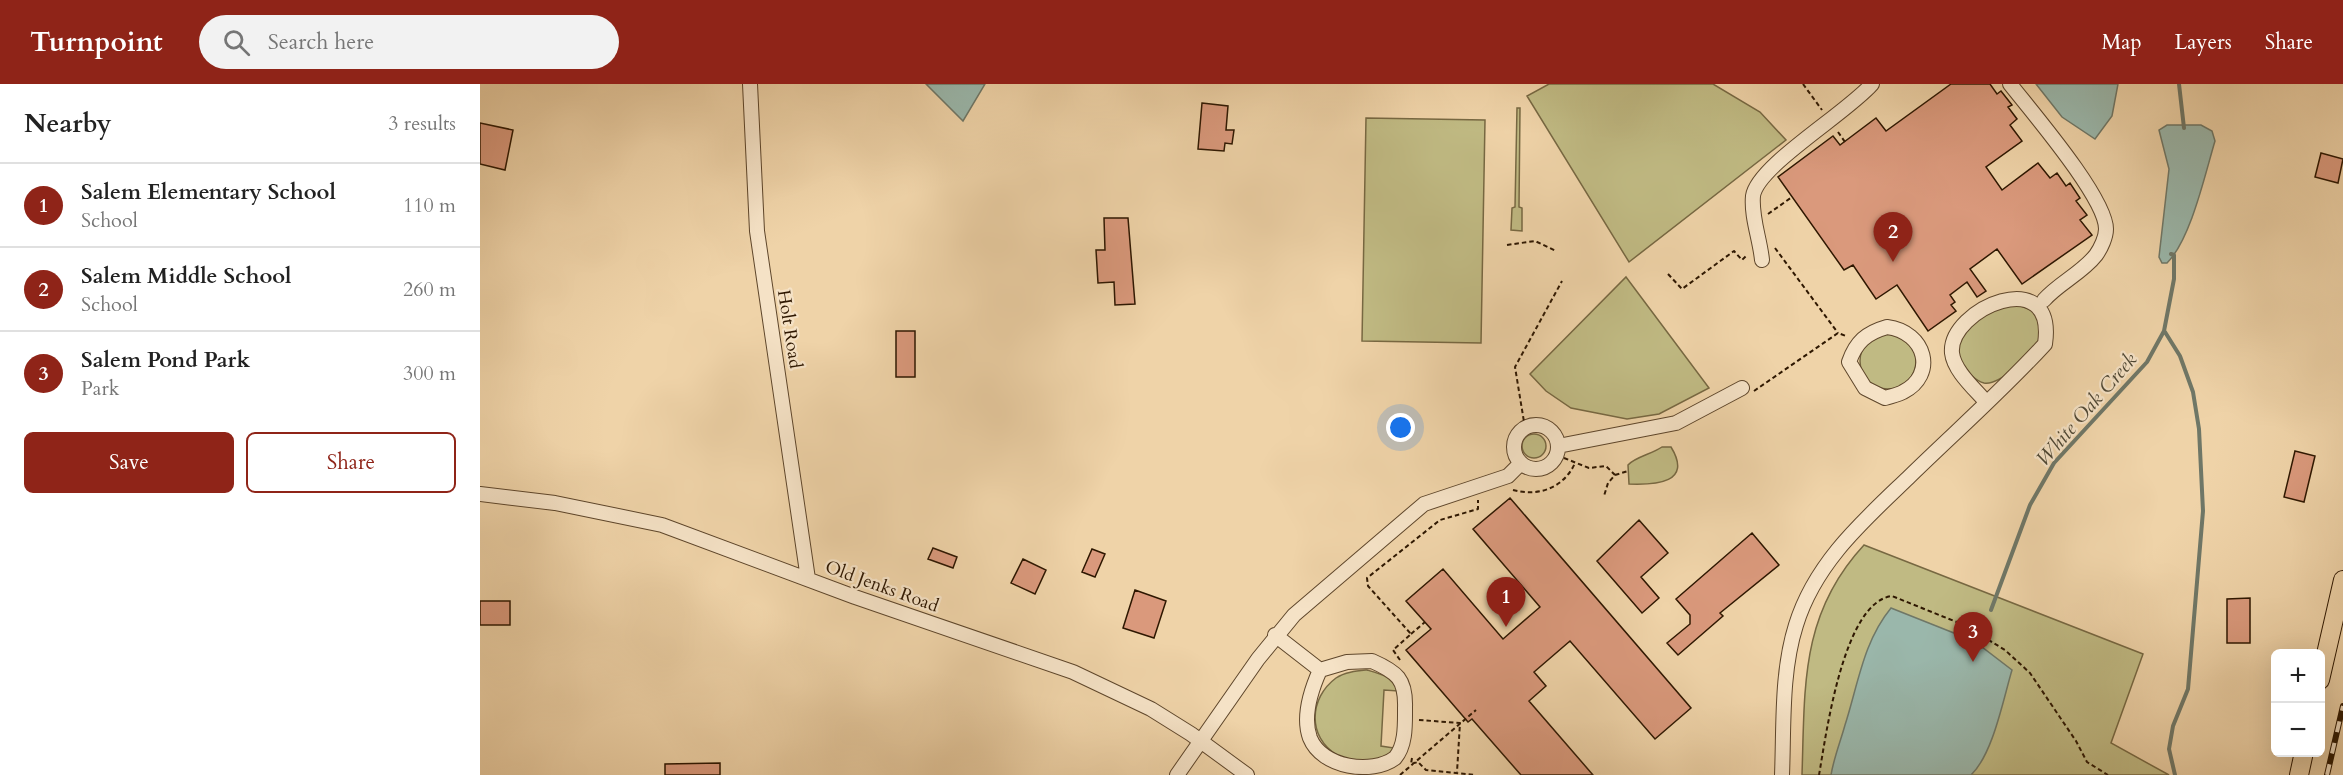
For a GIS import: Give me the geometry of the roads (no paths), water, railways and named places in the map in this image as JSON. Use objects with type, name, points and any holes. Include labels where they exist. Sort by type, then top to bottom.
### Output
[{"type":"main road","points":[[2325,658],[2343,580]]},
{"type":"main road","points":[[2299,775],[2303,757]]},
{"type":"street","name":"Holt Road","points":[[750,84],[758,231],[808,579]]},
{"type":"street","points":[[1762,260],[1753,194],[1763,174],[1843,111],[1872,84]]},
{"type":"street","points":[[2010,84],[2062,152],[2078,169],[2100,208],[2106,228],[2096,255],[2044,300]]},
{"type":"street","points":[[1782,775],[1789,650],[1801,611],[1815,579],[1856,528],[1986,402],[2045,344],[2046,318],[2038,306],[2025,299],[2009,297],[1992,305],[1961,326],[1954,340],[1952,353],[1955,364],[1986,402]]},
{"type":"street","points":[[1887,327],[1911,334],[1919,344],[1924,358],[1915,383],[1904,392],[1885,398],[1865,387],[1849,362],[1854,346],[1865,336],[1887,327]]},
{"type":"street","points":[[1557,451],[1553,433],[1547,428],[1533,425],[1516,437],[1514,444],[1514,451],[1521,463],[1534,469],[1542,468],[1548,465],[1557,451],[1676,423],[1742,388]]},
{"type":"street","points":[[1177,775],[1275,635],[1294,615],[1424,504],[1508,476],[1521,463]]},
{"type":"street","name":"Old Jenks Road","points":[[480,494],[555,503],[662,525],[1073,672],[1151,709],[1201,741],[1247,775]]},
{"type":"street","points":[[1275,635],[1320,670]]},
{"type":"street","points":[[1372,661],[1394,671],[1404,684],[1405,729],[1401,747],[1396,756],[1385,766],[1372,770],[1354,770],[1338,765],[1321,755],[1310,737],[1308,715],[1310,694],[1320,670],[1347,662],[1372,661]]},
{"type":"waterway","name":"White Oak Creek","points":[[2179,84],[2184,128]]},
{"type":"waterway","name":"White Oak Creek","points":[[1991,610],[2030,505],[2054,463],[2147,362],[2164,331],[2174,279],[2174,255],[2171,254]]},
{"type":"waterway","points":[[2165,332],[2180,356],[2193,392],[2199,429],[2203,511],[2188,689],[2173,726],[2169,749],[2175,775]]},
{"type":"railway","points":[[2327,775],[2343,706]]},
{"type":"place","name":"Salem Middle School","points":[[1893,262]]},
{"type":"place","name":"Salem Elementary School","points":[[1506,627]]},
{"type":"place","name":"Salem Pond Park","points":[[1973,662]]}]
